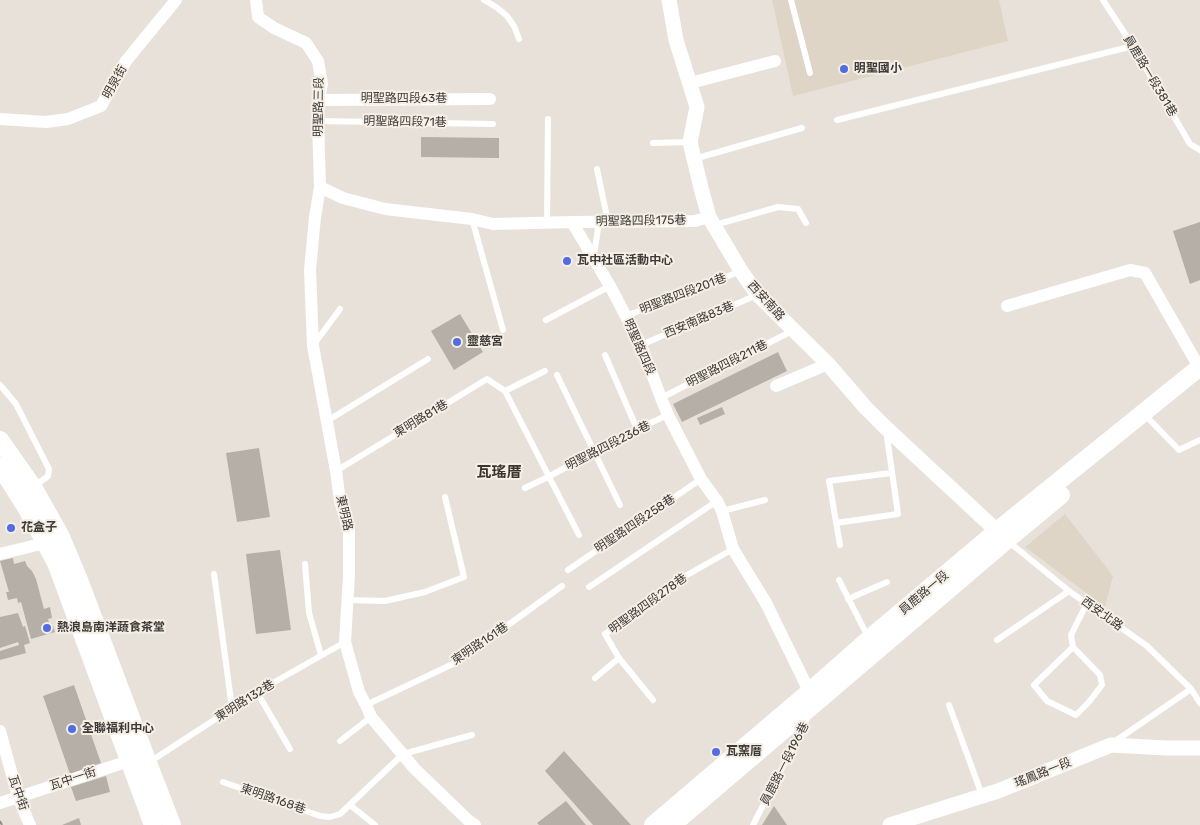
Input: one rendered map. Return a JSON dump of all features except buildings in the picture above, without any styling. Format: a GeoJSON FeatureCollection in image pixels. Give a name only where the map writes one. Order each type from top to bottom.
{"type":"FeatureCollection","features":[{"type":"Feature","properties":{"kind":"main road","name":"員鹿路一段"},"geometry":{"type":"LineString","coordinates":[[652,825],[812,698],[869,639],[1002,535],[1147,417],[1200,371]]}},
{"type":"Feature","properties":{"kind":"main road"},"geometry":{"type":"LineString","coordinates":[[0,440],[33,487],[61,538],[79,580],[172,825]]}},
{"type":"Feature","properties":{"kind":"main road"},"geometry":{"type":"LineString","coordinates":[[0,466],[27,509],[56,563],[153,825]]}},
{"type":"Feature","properties":{"kind":"main road","name":"員鹿路一段"},"geometry":{"type":"LineString","coordinates":[[672,825],[812,698],[1002,535]]}},
{"type":"Feature","properties":{"kind":"street","name":"明泉街"},"geometry":{"type":"LineString","coordinates":[[0,119],[46,122],[68,119],[101,106],[126,61],[176,0]]}},
{"type":"Feature","properties":{"kind":"street","name":"明聖路三段"},"geometry":{"type":"LineString","coordinates":[[256,0],[258,17],[274,28],[306,43],[318,61],[322,84],[318,121],[320,187]]}},
{"type":"Feature","properties":{"kind":"street","name":"西安南路"},"geometry":{"type":"LineString","coordinates":[[668,0],[676,40],[697,107],[690,142],[694,159],[711,221],[741,271],[757,294],[828,364],[865,407],[1002,535]]}},
{"type":"Feature","properties":{"kind":"street"},"geometry":{"type":"LineString","coordinates":[[690,83],[775,61]]}},
{"type":"Feature","properties":{"kind":"street","name":"明聖路四段63巷"},"geometry":{"type":"LineString","coordinates":[[319,100],[490,99]]}},
{"type":"Feature","properties":{"kind":"street"},"geometry":{"type":"LineString","coordinates":[[320,187],[343,198],[386,209],[472,219],[493,224],[572,222]]}},
{"type":"Feature","properties":{"kind":"street","name":"東明路"},"geometry":{"type":"LineString","coordinates":[[320,187],[310,270],[313,346],[340,502],[349,531],[345,642],[359,692],[371,717],[415,769],[475,825]]}},
{"type":"Feature","properties":{"kind":"street","name":"明聖路四段175巷"},"geometry":{"type":"LineString","coordinates":[[572,222],[711,221]]}},
{"type":"Feature","properties":{"kind":"street","name":"明聖路四段"},"geometry":{"type":"LineString","coordinates":[[572,222],[610,286],[641,345],[668,415],[701,479],[719,506],[733,549],[766,603],[812,698]]}},
{"type":"Feature","properties":{"kind":"street"},"geometry":{"type":"LineString","coordinates":[[1007,306],[1130,270],[1145,273],[1200,371]]}},
{"type":"Feature","properties":{"kind":"street"},"geometry":{"type":"LineString","coordinates":[[776,386],[828,364]]}},
{"type":"Feature","properties":{"kind":"street"},"geometry":{"type":"LineString","coordinates":[[0,554],[45,543]]}},
{"type":"Feature","properties":{"kind":"street","name":"瓦中街"},"geometry":{"type":"LineString","coordinates":[[0,731],[18,797],[30,825]]}},
{"type":"Feature","properties":{"kind":"street","name":"瑤鳳路一段"},"geometry":{"type":"LineString","coordinates":[[890,825],[998,791],[1111,745],[1200,748]]}},
{"type":"Feature","properties":{"kind":"street","name":"瓦中一街"},"geometry":{"type":"LineString","coordinates":[[0,803],[129,761],[148,763]]}},
{"type":"Feature","properties":{"kind":"lane"},"geometry":{"type":"LineString","coordinates":[[484,0],[507,16],[514,26],[519,39]]}},
{"type":"Feature","properties":{"kind":"lane"},"geometry":{"type":"LineString","coordinates":[[791,0],[810,72]]}},
{"type":"Feature","properties":{"kind":"lane","name":"員鹿路一段381巷"},"geometry":{"type":"LineString","coordinates":[[1103,0],[1133,46],[1190,144],[1200,150]]}},
{"type":"Feature","properties":{"kind":"lane"},"geometry":{"type":"LineString","coordinates":[[837,120],[1133,46]]}},
{"type":"Feature","properties":{"kind":"lane"},"geometry":{"type":"LineString","coordinates":[[547,223],[548,119]]}},
{"type":"Feature","properties":{"kind":"lane","name":"明聖路四段71巷"},"geometry":{"type":"LineString","coordinates":[[318,121],[493,124]]}},
{"type":"Feature","properties":{"kind":"lane"},"geometry":{"type":"LineString","coordinates":[[694,159],[802,128]]}},
{"type":"Feature","properties":{"kind":"lane"},"geometry":{"type":"LineString","coordinates":[[653,143],[690,142]]}},
{"type":"Feature","properties":{"kind":"lane"},"geometry":{"type":"LineString","coordinates":[[594,259],[603,222],[597,169]]}},
{"type":"Feature","properties":{"kind":"lane"},"geometry":{"type":"LineString","coordinates":[[711,221],[778,208],[798,209],[806,223]]}},
{"type":"Feature","properties":{"kind":"lane"},"geometry":{"type":"LineString","coordinates":[[472,219],[503,330]]}},
{"type":"Feature","properties":{"kind":"lane","name":"明聖路四段201巷"},"geometry":{"type":"LineString","coordinates":[[626,316],[741,271]]}},
{"type":"Feature","properties":{"kind":"lane"},"geometry":{"type":"LineString","coordinates":[[546,320],[610,286]]}},
{"type":"Feature","properties":{"kind":"lane","name":"西安南路83巷"},"geometry":{"type":"LineString","coordinates":[[641,345],[757,294]]}},
{"type":"Feature","properties":{"kind":"lane"},"geometry":{"type":"LineString","coordinates":[[313,346],[340,310]]}},
{"type":"Feature","properties":{"kind":"lane","name":"明聖路四段211巷"},"geometry":{"type":"LineString","coordinates":[[661,398],[793,330]]}},
{"type":"Feature","properties":{"kind":"lane"},"geometry":{"type":"LineString","coordinates":[[605,355],[637,429]]}},
{"type":"Feature","properties":{"kind":"lane"},"geometry":{"type":"LineString","coordinates":[[327,421],[428,359]]}},
{"type":"Feature","properties":{"kind":"lane"},"geometry":{"type":"LineString","coordinates":[[545,371],[505,391],[579,535]]}},
{"type":"Feature","properties":{"kind":"lane"},"geometry":{"type":"LineString","coordinates":[[558,375],[620,505]]}},
{"type":"Feature","properties":{"kind":"lane","name":"東明路81巷"},"geometry":{"type":"LineString","coordinates":[[336,471],[487,379],[505,391]]}},
{"type":"Feature","properties":{"kind":"lane"},"geometry":{"type":"LineString","coordinates":[[0,385],[16,404],[50,469],[48,476],[33,487]]}},
{"type":"Feature","properties":{"kind":"lane","name":"明聖路四段236巷"},"geometry":{"type":"LineString","coordinates":[[524,488],[637,429],[668,415]]}},
{"type":"Feature","properties":{"kind":"lane"},"geometry":{"type":"LineString","coordinates":[[1147,417],[1178,450],[1200,440]]}},
{"type":"Feature","properties":{"kind":"lane"},"geometry":{"type":"LineString","coordinates":[[836,523],[898,514],[885,427]]}},
{"type":"Feature","properties":{"kind":"lane"},"geometry":{"type":"LineString","coordinates":[[840,545],[829,481],[891,473]]}},
{"type":"Feature","properties":{"kind":"lane","name":"明聖路四段258巷"},"geometry":{"type":"LineString","coordinates":[[568,570],[701,479]]}},
{"type":"Feature","properties":{"kind":"lane"},"geometry":{"type":"LineString","coordinates":[[348,600],[384,601],[425,592],[464,577],[444,497]]}},
{"type":"Feature","properties":{"kind":"lane"},"geometry":{"type":"LineString","coordinates":[[589,587],[719,506],[765,500]]}},
{"type":"Feature","properties":{"kind":"lane","name":"西安北路"},"geometry":{"type":"LineString","coordinates":[[1002,535],[1069,591],[1147,646],[1191,688],[1200,703]]}},
{"type":"Feature","properties":{"kind":"lane","name":"明聖路四段278巷"},"geometry":{"type":"LineString","coordinates":[[653,700],[619,658],[605,634],[687,575],[733,549]]}},
{"type":"Feature","properties":{"kind":"lane"},"geometry":{"type":"LineString","coordinates":[[305,564],[309,613],[321,655]]}},
{"type":"Feature","properties":{"kind":"lane"},"geometry":{"type":"LineString","coordinates":[[214,574],[232,708]]}},
{"type":"Feature","properties":{"kind":"lane"},"geometry":{"type":"LineString","coordinates":[[839,580],[869,639]]}},
{"type":"Feature","properties":{"kind":"lane"},"geometry":{"type":"LineString","coordinates":[[848,599],[887,582]]}},
{"type":"Feature","properties":{"kind":"lane","name":"東明路161巷"},"geometry":{"type":"LineString","coordinates":[[366,705],[457,662],[562,586]]}},
{"type":"Feature","properties":{"kind":"lane"},"geometry":{"type":"LineString","coordinates":[[997,640],[1069,591]]}},
{"type":"Feature","properties":{"kind":"lane"},"geometry":{"type":"LineString","coordinates":[[1073,648],[1034,685],[1047,701],[1076,715],[1102,685],[1100,675],[1073,648],[1071,635],[1087,603]]}},
{"type":"Feature","properties":{"kind":"lane","name":"東明路132巷"},"geometry":{"type":"LineString","coordinates":[[148,763],[257,692],[345,642]]}},
{"type":"Feature","properties":{"kind":"lane"},"geometry":{"type":"LineString","coordinates":[[595,678],[619,658]]}},
{"type":"Feature","properties":{"kind":"lane"},"geometry":{"type":"LineString","coordinates":[[1111,745],[1191,688]]}},
{"type":"Feature","properties":{"kind":"lane"},"geometry":{"type":"LineString","coordinates":[[257,692],[290,749]]}},
{"type":"Feature","properties":{"kind":"lane","name":"員鹿路一段196巷"},"geometry":{"type":"LineString","coordinates":[[753,825],[812,698]]}},
{"type":"Feature","properties":{"kind":"lane"},"geometry":{"type":"LineString","coordinates":[[949,704],[982,796]]}},
{"type":"Feature","properties":{"kind":"lane"},"geometry":{"type":"LineString","coordinates":[[340,741],[371,717]]}},
{"type":"Feature","properties":{"kind":"lane"},"geometry":{"type":"LineString","coordinates":[[403,754],[472,735]]}},
{"type":"Feature","properties":{"kind":"lane","name":"東明路168巷"},"geometry":{"type":"LineString","coordinates":[[223,782],[320,816],[330,816],[340,814],[403,754]]}},
{"type":"Feature","properties":{"kind":"lane"},"geometry":{"type":"LineString","coordinates":[[350,805],[375,825]]}},
{"type":"Feature","properties":{"kind":"path"},"geometry":{"type":"LineString","coordinates":[[0,821],[2,825]]}},
{"type":"Feature","properties":{"kind":"shaded area","name":"明聖國小"},"geometry":{"type":"Polygon","coordinates":[[[772,0],[999,0],[1008,41],[793,96],[772,0]]]}},
{"type":"Feature","properties":{"kind":"shaded area"},"geometry":{"type":"Polygon","coordinates":[[[1065,514],[1113,576],[1105,607],[1025,547],[1065,514]]]}},
{"type":"Feature","properties":{"kind":"place","name":"明聖國小"},"geometry":{"type":"Point","coordinates":[844,69]}},
{"type":"Feature","properties":{"kind":"place","name":"瓦中社區活動中心"},"geometry":{"type":"Point","coordinates":[567,261]}},
{"type":"Feature","properties":{"kind":"place","name":"靈慈宮"},"geometry":{"type":"Point","coordinates":[457,342]}},
{"type":"Feature","properties":{"kind":"place","name":"花盒子"},"geometry":{"type":"Point","coordinates":[11,528]}},
{"type":"Feature","properties":{"kind":"place","name":"熱浪島南洋蔬食茶堂"},"geometry":{"type":"Point","coordinates":[47,628]}},
{"type":"Feature","properties":{"kind":"place","name":"全聯福利中心"},"geometry":{"type":"Point","coordinates":[72,729]}},
{"type":"Feature","properties":{"kind":"place","name":"瓦窯厝"},"geometry":{"type":"Point","coordinates":[716,752]}},
{"type":"Feature","properties":{"kind":"district","name":"瓦瑤厝"},"geometry":{"type":"Point","coordinates":[499,473]}}]}
